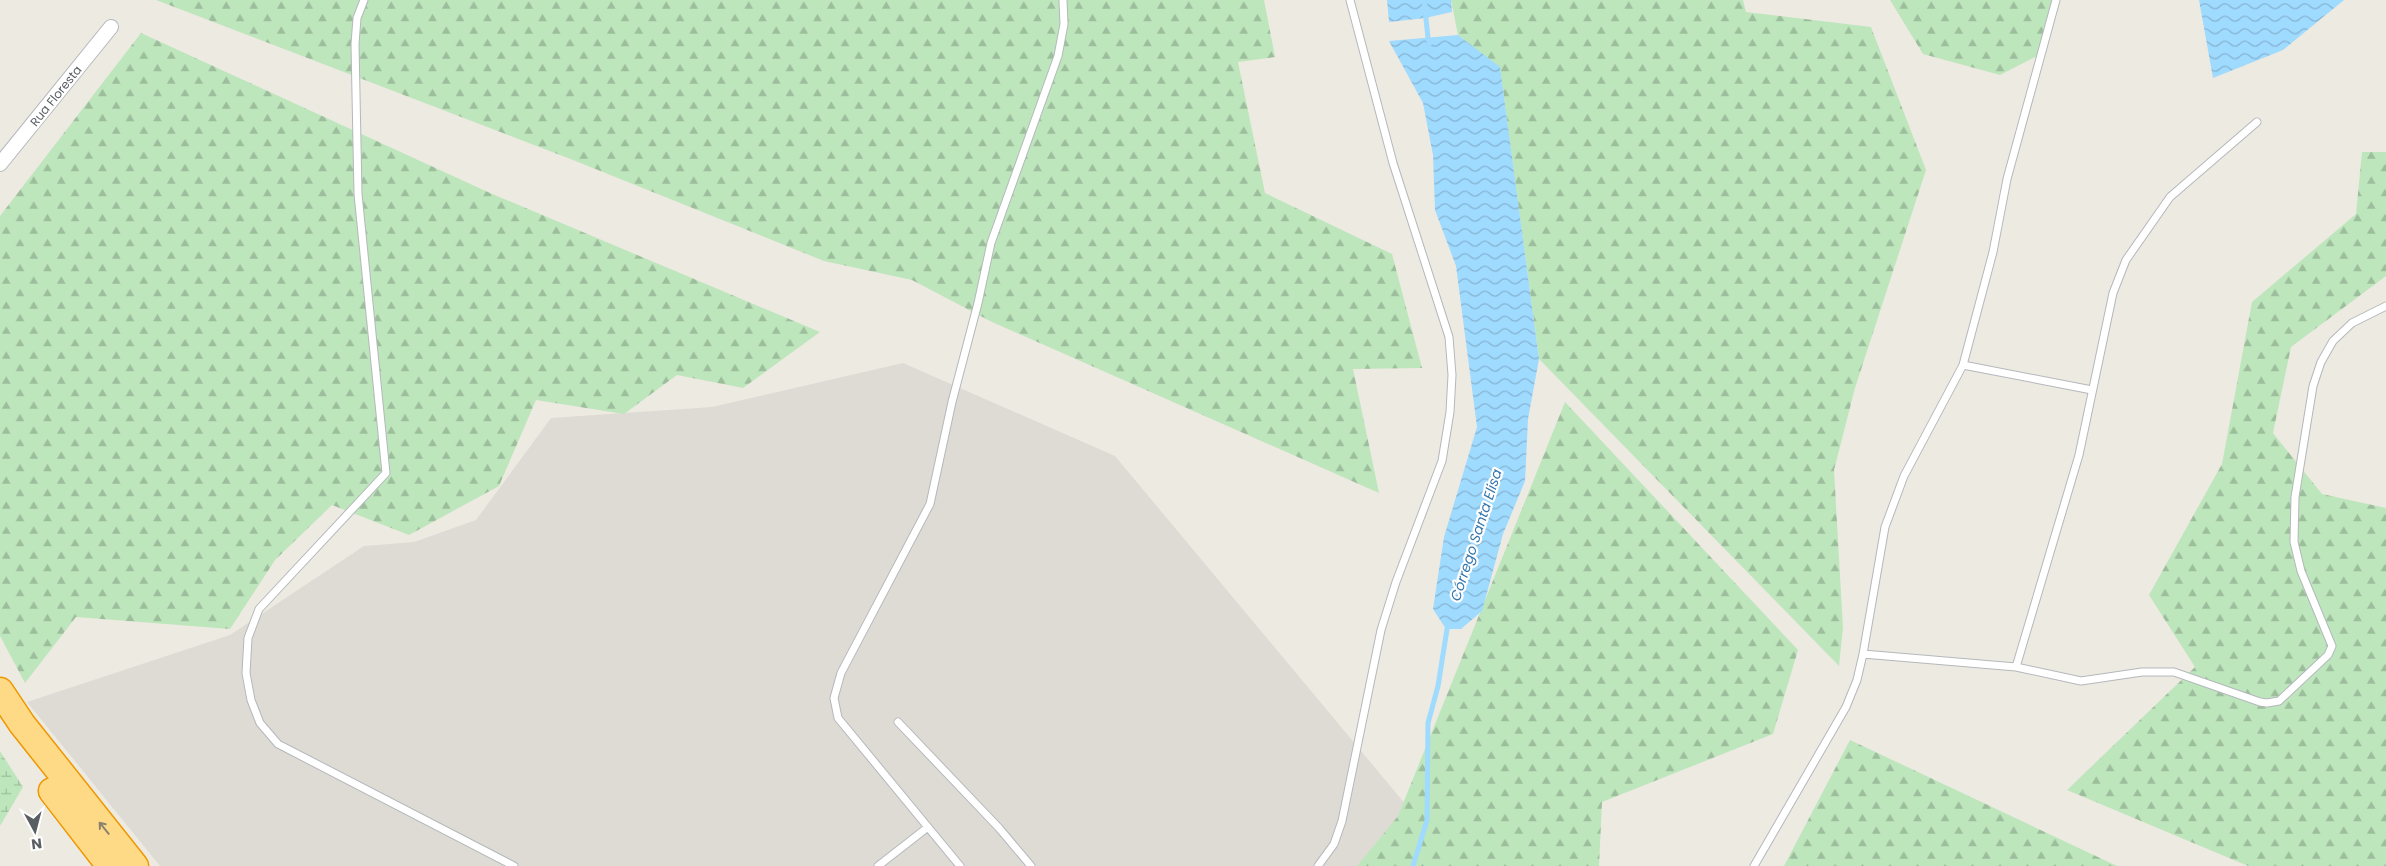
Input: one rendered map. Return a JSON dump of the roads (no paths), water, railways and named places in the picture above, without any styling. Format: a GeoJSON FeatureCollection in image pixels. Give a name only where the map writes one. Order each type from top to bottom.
{"type":"FeatureCollection","features":[{"type":"Feature","properties":{"kind":"highway"},"geometry":{"type":"LineString","coordinates":[[0,691],[80,812],[110,866]]}},
{"type":"Feature","properties":{"kind":"highway"},"geometry":{"type":"LineString","coordinates":[[0,719],[80,812],[135,866]]}},
{"type":"Feature","properties":{"kind":"street","name":"Rua Floresta"},"geometry":{"type":"LineString","coordinates":[[0,164],[111,27]]}},
{"type":"Feature","properties":{"kind":"lane"},"geometry":{"type":"LineString","coordinates":[[364,0],[357,18],[355,44],[358,194],[386,473],[259,609],[248,638],[246,673],[251,700],[260,723],[278,744],[514,866]]}},
{"type":"Feature","properties":{"kind":"lane"},"geometry":{"type":"LineString","coordinates":[[960,866],[838,718],[834,698],[841,673],[930,504],[952,402],[991,244],[1058,56],[1064,24],[1063,0]]}},
{"type":"Feature","properties":{"kind":"lane"},"geometry":{"type":"LineString","coordinates":[[1318,866],[1334,844],[1342,821],[1381,630],[1396,582],[1442,461],[1450,412],[1452,375],[1449,337],[1393,164],[1350,0]]}},
{"type":"Feature","properties":{"kind":"lane"},"geometry":{"type":"LineString","coordinates":[[1754,866],[1846,707],[1857,680],[1885,527],[1904,476],[1963,366],[1992,252],[2007,179],[2056,0]]}},
{"type":"Feature","properties":{"kind":"lane"},"geometry":{"type":"LineString","coordinates":[[2016,667],[2076,464],[2113,294],[2126,260],[2170,197],[2256,122]]}},
{"type":"Feature","properties":{"kind":"lane"},"geometry":{"type":"LineString","coordinates":[[1863,654],[2016,667],[2081,681],[2142,672],[2174,672],[2267,703],[2280,701],[2331,650],[2331,640],[2301,571],[2294,542],[2295,497],[2313,386],[2321,362],[2333,340],[2352,324],[2386,306]]}},
{"type":"Feature","properties":{"kind":"lane"},"geometry":{"type":"LineString","coordinates":[[1963,366],[2092,390]]}},
{"type":"Feature","properties":{"kind":"lane"},"geometry":{"type":"LineString","coordinates":[[898,722],[999,828],[1031,866]]}},
{"type":"Feature","properties":{"kind":"lane"},"geometry":{"type":"LineString","coordinates":[[878,866],[928,827]]}},
{"type":"Feature","properties":{"kind":"water"},"geometry":{"type":"Polygon","coordinates":[[[1387,0],[1451,0],[1452,12],[1425,18],[1389,22],[1387,0]]]}},
{"type":"Feature","properties":{"kind":"water"},"geometry":{"type":"Polygon","coordinates":[[[2199,0],[2344,0],[2283,50],[2213,78],[2199,0]]]}},
{"type":"Feature","properties":{"kind":"water"},"geometry":{"type":"Polygon","coordinates":[[[1458,35],[1500,67],[1539,359],[1528,419],[1525,481],[1503,534],[1482,611],[1461,629],[1446,629],[1433,609],[1444,537],[1477,427],[1456,266],[1435,210],[1433,155],[1423,103],[1389,41],[1458,35]]]}},
{"type":"Feature","properties":{"kind":"waterway","name":"Córrego Santa Elisa"},"geometry":{"type":"LineString","coordinates":[[1424,0],[1430,43]]}},
{"type":"Feature","properties":{"kind":"waterway","name":"Córrego Santa Elisa"},"geometry":{"type":"LineString","coordinates":[[1413,866],[1427,820],[1428,723],[1438,686],[1448,623]]}}]}
